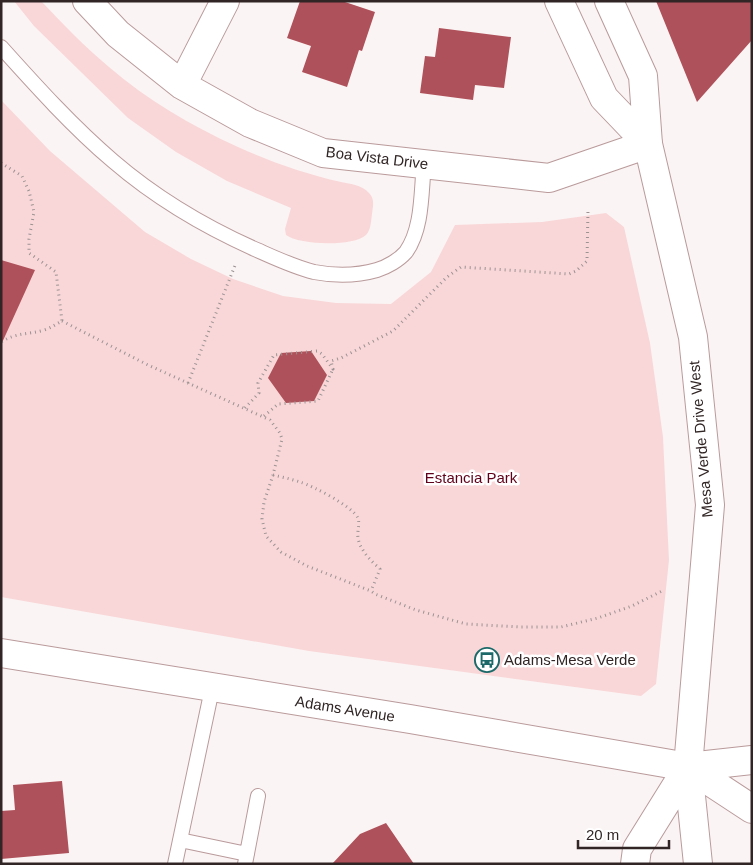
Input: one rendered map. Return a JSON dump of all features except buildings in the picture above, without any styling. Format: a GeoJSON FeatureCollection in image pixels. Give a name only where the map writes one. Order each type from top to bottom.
{"type":"FeatureCollection","features":[{"type":"Feature","properties":{"kind":"street","name":"Boa Vista Drive"},"geometry":{"type":"LineString","coordinates":[[87,1],[118,34],[182,85],[250,123],[323,153],[549,178],[648,144]]}},
{"type":"Feature","properties":{"kind":"street"},"geometry":{"type":"LineString","coordinates":[[182,85],[225,1]]}},
{"type":"Feature","properties":{"kind":"street"},"geometry":{"type":"LineString","coordinates":[[559,1],[604,98],[648,144]]}},
{"type":"Feature","properties":{"kind":"street","name":"Mesa Verde Drive West"},"geometry":{"type":"LineString","coordinates":[[609,1],[643,76],[648,144],[693,337],[710,505],[688,768],[698,864]]}},
{"type":"Feature","properties":{"kind":"street","name":"Adams Avenue"},"geometry":{"type":"LineString","coordinates":[[1,653],[212,689],[410,719],[688,768],[752,760]]}},
{"type":"Feature","properties":{"kind":"street"},"geometry":{"type":"LineString","coordinates":[[634,864],[637,849],[688,768]]}},
{"type":"Feature","properties":{"kind":"street","name":"Adams Avenue"},"geometry":{"type":"LineString","coordinates":[[688,768],[752,809]]}},
{"type":"Feature","properties":{"kind":"lane"},"geometry":{"type":"LineString","coordinates":[[1,47],[46,97],[112,161],[171,205],[224,235],[280,260],[313,272],[334,275],[361,275],[387,267],[405,253],[418,220],[424,164]]}},
{"type":"Feature","properties":{"kind":"lane"},"geometry":{"type":"LineString","coordinates":[[174,864],[212,689]]}},
{"type":"Feature","properties":{"kind":"lane"},"geometry":{"type":"LineString","coordinates":[[180,840],[246,859],[258,796]]}},
{"type":"Feature","properties":{"kind":"path"},"geometry":{"type":"LineString","coordinates":[[1,163],[22,176],[29,192],[34,212],[28,253],[56,272],[62,320]]}},
{"type":"Feature","properties":{"kind":"path"},"geometry":{"type":"LineString","coordinates":[[264,416],[278,404],[318,401],[332,369],[331,361],[341,358],[393,332],[448,277],[461,267],[569,274],[576,272],[587,261],[588,210]]}},
{"type":"Feature","properties":{"kind":"path"},"geometry":{"type":"LineString","coordinates":[[188,383],[244,244]]}},
{"type":"Feature","properties":{"kind":"path"},"geometry":{"type":"LineString","coordinates":[[1,342],[11,336],[51,328],[62,320]]}},
{"type":"Feature","properties":{"kind":"path"},"geometry":{"type":"LineString","coordinates":[[62,320],[148,365],[270,420],[280,433],[282,439],[264,502],[262,519],[266,536],[281,552],[307,566],[416,610],[466,624],[520,627],[561,626],[598,618],[632,606],[662,591]]}},
{"type":"Feature","properties":{"kind":"path"},"geometry":{"type":"LineString","coordinates":[[245,408],[259,393],[258,384],[274,355],[317,351],[322,354],[332,369]]}},
{"type":"Feature","properties":{"kind":"path"},"geometry":{"type":"LineString","coordinates":[[273,475],[301,482],[355,512],[359,521],[358,538],[361,545],[372,563],[380,569],[371,591]]}},
{"type":"Feature","properties":{"kind":"green space"},"geometry":{"type":"Polygon","coordinates":[[[14,1],[41,1],[100,59],[170,112],[238,147],[276,163],[363,188],[371,195],[373,203],[371,225],[368,233],[359,239],[338,243],[314,243],[286,235],[285,229],[291,208],[227,181],[176,152],[128,118],[34,26],[14,1]]]}},
{"type":"Feature","properties":{"kind":"green space","name":"Estancia Park"},"geometry":{"type":"Polygon","coordinates":[[[1,100],[50,151],[145,232],[191,259],[233,279],[283,296],[336,303],[391,304],[431,272],[455,225],[542,222],[606,213],[624,227],[650,343],[663,437],[669,560],[656,684],[641,696],[309,651],[1,597],[1,100]]]}},
{"type":"Feature","properties":{"kind":"place","name":"Adams-Mesa Verde"},"geometry":{"type":"Point","coordinates":[487,660]}}]}
